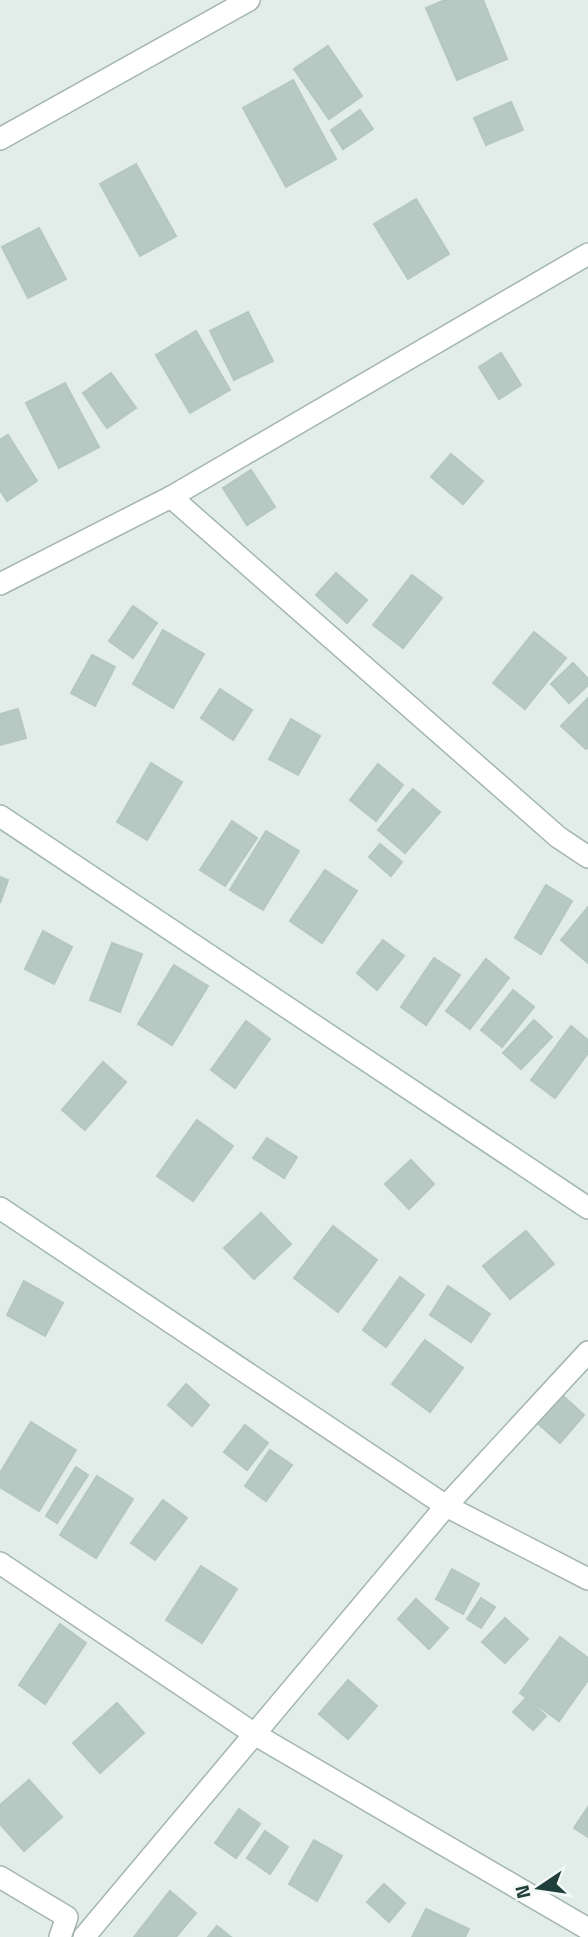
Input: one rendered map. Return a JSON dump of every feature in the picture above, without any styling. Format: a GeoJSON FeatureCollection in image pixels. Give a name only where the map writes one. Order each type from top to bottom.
{"type":"FeatureCollection","features":[{"type":"Feature","properties":{"kind":"street"},"geometry":{"type":"LineString","coordinates":[[0,139],[249,0]]}},
{"type":"Feature","properties":{"kind":"street"},"geometry":{"type":"LineString","coordinates":[[0,584],[171,497],[588,254]]}},
{"type":"Feature","properties":{"kind":"street"},"geometry":{"type":"LineString","coordinates":[[171,497],[558,837],[588,857]]}},
{"type":"Feature","properties":{"kind":"street"},"geometry":{"type":"LineString","coordinates":[[0,816],[588,1208]]}},
{"type":"Feature","properties":{"kind":"street"},"geometry":{"type":"LineString","coordinates":[[0,1208],[446,1506],[588,1579]]}},
{"type":"Feature","properties":{"kind":"street"},"geometry":{"type":"LineString","coordinates":[[84,1937],[446,1506],[588,1352]]}},
{"type":"Feature","properties":{"kind":"street"},"geometry":{"type":"LineString","coordinates":[[0,1563],[256,1735],[588,1929]]}},
{"type":"Feature","properties":{"kind":"street"},"geometry":{"type":"LineString","coordinates":[[0,1877],[67,1917],[60,1937]]}},
{"type":"Feature","properties":{"kind":"building"},"geometry":{"type":"Polygon","coordinates":[[[445,0],[483,0],[507,59],[457,80],[426,8],[445,0]]]}},
{"type":"Feature","properties":{"kind":"building"},"geometry":{"type":"Polygon","coordinates":[[[328,46],[362,96],[329,119],[294,69],[328,46]]]}},
{"type":"Feature","properties":{"kind":"building"},"geometry":{"type":"Polygon","coordinates":[[[293,80],[336,159],[286,187],[243,108],[293,80]]]}},
{"type":"Feature","properties":{"kind":"building"},"geometry":{"type":"Polygon","coordinates":[[[511,102],[523,130],[486,145],[474,118],[511,102]]]}},
{"type":"Feature","properties":{"kind":"building"},"geometry":{"type":"Polygon","coordinates":[[[360,110],[373,129],[343,149],[331,130],[360,110]]]}},
{"type":"Feature","properties":{"kind":"building"},"geometry":{"type":"Polygon","coordinates":[[[136,164],[176,236],[140,256],[100,184],[136,164]]]}},
{"type":"Feature","properties":{"kind":"building"},"geometry":{"type":"Polygon","coordinates":[[[416,199],[449,254],[408,279],[374,224],[416,199]]]}},
{"type":"Feature","properties":{"kind":"building"},"geometry":{"type":"Polygon","coordinates":[[[39,228],[66,279],[28,298],[2,247],[39,228]]]}},
{"type":"Feature","properties":{"kind":"building"},"geometry":{"type":"Polygon","coordinates":[[[248,312],[273,361],[234,380],[210,331],[248,312]]]}},
{"type":"Feature","properties":{"kind":"building"},"geometry":{"type":"Polygon","coordinates":[[[196,331],[230,390],[190,413],[156,355],[196,331]]]}},
{"type":"Feature","properties":{"kind":"building"},"geometry":{"type":"Polygon","coordinates":[[[501,353],[521,385],[499,399],[479,367],[501,353]]]}},
{"type":"Feature","properties":{"kind":"building"},"geometry":{"type":"Polygon","coordinates":[[[111,373],[136,408],[107,428],[83,393],[111,373]]]}},
{"type":"Feature","properties":{"kind":"building"},"geometry":{"type":"Polygon","coordinates":[[[65,383],[99,447],[59,468],[26,403],[65,383]]]}},
{"type":"Feature","properties":{"kind":"building"},"geometry":{"type":"Polygon","coordinates":[[[8,435],[37,481],[7,501],[0,490],[0,440],[8,435]]]}},
{"type":"Feature","properties":{"kind":"building"},"geometry":{"type":"Polygon","coordinates":[[[451,454],[483,481],[463,504],[431,477],[451,454]]]}},
{"type":"Feature","properties":{"kind":"building"},"geometry":{"type":"Polygon","coordinates":[[[251,470],[275,507],[247,525],[223,488],[251,470]]]}},
{"type":"Feature","properties":{"kind":"building"},"geometry":{"type":"Polygon","coordinates":[[[336,573],[367,600],[347,623],[316,595],[336,573]]]}},
{"type":"Feature","properties":{"kind":"building"},"geometry":{"type":"Polygon","coordinates":[[[412,575],[442,598],[403,648],[373,625],[412,575]]]}},
{"type":"Feature","properties":{"kind":"building"},"geometry":{"type":"Polygon","coordinates":[[[133,606],[157,623],[133,658],[109,641],[133,606]]]}},
{"type":"Feature","properties":{"kind":"building"},"geometry":{"type":"Polygon","coordinates":[[[163,630],[204,654],[173,708],[133,684],[163,630]]]}},
{"type":"Feature","properties":{"kind":"building"},"geometry":{"type":"Polygon","coordinates":[[[534,632],[566,658],[525,709],[493,683],[534,632]]]}},
{"type":"Feature","properties":{"kind":"building"},"geometry":{"type":"Polygon","coordinates":[[[92,655],[115,667],[95,706],[71,693],[92,655]]]}},
{"type":"Feature","properties":{"kind":"building"},"geometry":{"type":"Polygon","coordinates":[[[573,663],[588,679],[588,685],[569,703],[551,684],[573,663]]]}},
{"type":"Feature","properties":{"kind":"building"},"geometry":{"type":"Polygon","coordinates":[[[220,689],[252,710],[233,740],[201,718],[220,689]]]}},
{"type":"Feature","properties":{"kind":"building"},"geometry":{"type":"Polygon","coordinates":[[[588,698],[588,747],[586,749],[561,726],[588,698]]]}},
{"type":"Feature","properties":{"kind":"building"},"geometry":{"type":"Polygon","coordinates":[[[18,709],[26,738],[0,745],[0,714],[18,709]]]}},
{"type":"Feature","properties":{"kind":"building"},"geometry":{"type":"Polygon","coordinates":[[[291,719],[320,736],[298,775],[269,759],[291,719]]]}},
{"type":"Feature","properties":{"kind":"building"},"geometry":{"type":"Polygon","coordinates":[[[151,763],[182,782],[147,840],[117,822],[151,763]]]}},
{"type":"Feature","properties":{"kind":"building"},"geometry":{"type":"Polygon","coordinates":[[[378,764],[403,785],[376,821],[350,800],[378,764]]]}},
{"type":"Feature","properties":{"kind":"building"},"geometry":{"type":"Polygon","coordinates":[[[413,789],[440,812],[405,853],[378,830],[413,789]]]}},
{"type":"Feature","properties":{"kind":"building"},"geometry":{"type":"Polygon","coordinates":[[[232,821],[257,838],[225,886],[200,870],[232,821]]]}},
{"type":"Feature","properties":{"kind":"building"},"geometry":{"type":"Polygon","coordinates":[[[266,831],[299,851],[263,910],[230,890],[266,831]]]}},
{"type":"Feature","properties":{"kind":"building"},"geometry":{"type":"Polygon","coordinates":[[[380,844],[402,862],[391,876],[369,857],[380,844]]]}},
{"type":"Feature","properties":{"kind":"building"},"geometry":{"type":"Polygon","coordinates":[[[325,870],[357,891],[322,943],[290,921],[325,870]]]}},
{"type":"Feature","properties":{"kind":"building"},"geometry":{"type":"Polygon","coordinates":[[[0,877],[8,880],[0,903],[0,877]]]}},
{"type":"Feature","properties":{"kind":"building"},"geometry":{"type":"Polygon","coordinates":[[[546,885],[572,901],[541,954],[515,938],[546,885]]]}},
{"type":"Feature","properties":{"kind":"building"},"geometry":{"type":"Polygon","coordinates":[[[588,907],[588,963],[561,940],[588,907]]]}},
{"type":"Feature","properties":{"kind":"building"},"geometry":{"type":"Polygon","coordinates":[[[43,931],[72,947],[54,984],[25,969],[43,931]]]}},
{"type":"Feature","properties":{"kind":"building"},"geometry":{"type":"Polygon","coordinates":[[[383,940],[404,956],[377,990],[357,973],[383,940]]]}},
{"type":"Feature","properties":{"kind":"building"},"geometry":{"type":"Polygon","coordinates":[[[112,943],[142,954],[120,1012],[90,1000],[112,943]]]}},
{"type":"Feature","properties":{"kind":"building"},"geometry":{"type":"Polygon","coordinates":[[[434,958],[460,975],[426,1025],[401,1007],[434,958]]]}},
{"type":"Feature","properties":{"kind":"building"},"geometry":{"type":"Polygon","coordinates":[[[486,959],[509,978],[470,1029],[446,1011],[486,959]]]}},
{"type":"Feature","properties":{"kind":"building"},"geometry":{"type":"Polygon","coordinates":[[[174,965],[208,986],[172,1045],[138,1024],[174,965]]]}},
{"type":"Feature","properties":{"kind":"building"},"geometry":{"type":"Polygon","coordinates":[[[513,990],[534,1007],[502,1047],[481,1030],[513,990]]]}},
{"type":"Feature","properties":{"kind":"building"},"geometry":{"type":"Polygon","coordinates":[[[534,1020],[552,1037],[521,1069],[503,1053],[534,1020]]]}},
{"type":"Feature","properties":{"kind":"building"},"geometry":{"type":"Polygon","coordinates":[[[246,1021],[270,1039],[235,1088],[211,1070],[246,1021]]]}},
{"type":"Feature","properties":{"kind":"building"},"geometry":{"type":"Polygon","coordinates":[[[571,1026],[588,1040],[588,1053],[555,1098],[531,1080],[571,1026]]]}},
{"type":"Feature","properties":{"kind":"building"},"geometry":{"type":"Polygon","coordinates":[[[103,1062],[126,1082],[85,1130],[62,1110],[103,1062]]]}},
{"type":"Feature","properties":{"kind":"building"},"geometry":{"type":"Polygon","coordinates":[[[197,1120],[233,1146],[193,1201],[157,1176],[197,1120]]]}},
{"type":"Feature","properties":{"kind":"building"},"geometry":{"type":"Polygon","coordinates":[[[267,1138],[297,1157],[284,1178],[253,1158],[267,1138]]]}},
{"type":"Feature","properties":{"kind":"building"},"geometry":{"type":"Polygon","coordinates":[[[411,1160],[434,1184],[409,1209],[385,1184],[411,1160]]]}},
{"type":"Feature","properties":{"kind":"building"},"geometry":{"type":"Polygon","coordinates":[[[261,1213],[291,1244],[254,1279],[224,1248],[261,1213]]]}},
{"type":"Feature","properties":{"kind":"building"},"geometry":{"type":"Polygon","coordinates":[[[333,1226],[377,1260],[338,1312],[294,1278],[333,1226]]]}},
{"type":"Feature","properties":{"kind":"building"},"geometry":{"type":"Polygon","coordinates":[[[526,1231],[554,1264],[510,1299],[483,1266],[526,1231]]]}},
{"type":"Feature","properties":{"kind":"building"},"geometry":{"type":"Polygon","coordinates":[[[400,1277],[424,1295],[386,1347],[363,1330],[400,1277]]]}},
{"type":"Feature","properties":{"kind":"building"},"geometry":{"type":"Polygon","coordinates":[[[24,1281],[63,1303],[45,1336],[7,1315],[24,1281]]]}},
{"type":"Feature","properties":{"kind":"building"},"geometry":{"type":"Polygon","coordinates":[[[448,1286],[490,1314],[471,1342],[430,1315],[448,1286]]]}},
{"type":"Feature","properties":{"kind":"building"},"geometry":{"type":"Polygon","coordinates":[[[425,1340],[463,1368],[430,1412],[392,1384],[425,1340]]]}},
{"type":"Feature","properties":{"kind":"building"},"geometry":{"type":"Polygon","coordinates":[[[186,1384],[209,1405],[192,1426],[168,1405],[186,1384]]]}},
{"type":"Feature","properties":{"kind":"building"},"geometry":{"type":"Polygon","coordinates":[[[560,1393],[584,1415],[560,1443],[535,1421],[560,1393]]]}},
{"type":"Feature","properties":{"kind":"building"},"geometry":{"type":"Polygon","coordinates":[[[31,1422],[76,1450],[39,1511],[0,1487],[0,1473],[31,1422]]]}},
{"type":"Feature","properties":{"kind":"building"},"geometry":{"type":"Polygon","coordinates":[[[245,1425],[268,1443],[247,1470],[224,1452],[245,1425]]]}},
{"type":"Feature","properties":{"kind":"building"},"geometry":{"type":"Polygon","coordinates":[[[270,1450],[292,1465],[266,1501],[245,1486],[270,1450]]]}},
{"type":"Feature","properties":{"kind":"building"},"geometry":{"type":"Polygon","coordinates":[[[76,1467],[88,1475],[57,1523],[46,1516],[76,1467]]]}},
{"type":"Feature","properties":{"kind":"building"},"geometry":{"type":"Polygon","coordinates":[[[97,1476],[133,1499],[96,1558],[60,1535],[97,1476]]]}},
{"type":"Feature","properties":{"kind":"building"},"geometry":{"type":"Polygon","coordinates":[[[163,1500],[187,1518],[155,1560],[131,1543],[163,1500]]]}},
{"type":"Feature","properties":{"kind":"building"},"geometry":{"type":"Polygon","coordinates":[[[201,1566],[237,1589],[202,1643],[166,1620],[201,1566]]]}},
{"type":"Feature","properties":{"kind":"building"},"geometry":{"type":"Polygon","coordinates":[[[452,1569],[479,1584],[463,1614],[436,1599],[452,1569]]]}},
{"type":"Feature","properties":{"kind":"building"},"geometry":{"type":"Polygon","coordinates":[[[481,1598],[495,1607],[481,1628],[467,1619],[481,1598]]]}},
{"type":"Feature","properties":{"kind":"building"},"geometry":{"type":"Polygon","coordinates":[[[416,1599],[448,1628],[429,1649],[398,1619],[416,1599]]]}},
{"type":"Feature","properties":{"kind":"building"},"geometry":{"type":"Polygon","coordinates":[[[505,1618],[528,1639],[505,1663],[482,1642],[505,1618]]]}},
{"type":"Feature","properties":{"kind":"building"},"geometry":{"type":"Polygon","coordinates":[[[60,1624],[86,1643],[45,1704],[19,1685],[60,1624]]]}},
{"type":"Feature","properties":{"kind":"building"},"geometry":{"type":"Polygon","coordinates":[[[560,1637],[588,1658],[588,1680],[559,1721],[520,1693],[560,1637]]]}},
{"type":"Feature","properties":{"kind":"building"},"geometry":{"type":"Polygon","coordinates":[[[348,1680],[377,1706],[348,1739],[319,1714],[348,1680]]]}},
{"type":"Feature","properties":{"kind":"building"},"geometry":{"type":"Polygon","coordinates":[[[526,1698],[546,1716],[533,1730],[513,1712],[526,1698]]]}},
{"type":"Feature","properties":{"kind":"building"},"geometry":{"type":"Polygon","coordinates":[[[117,1703],[144,1733],[100,1773],[73,1743],[117,1703]]]}},
{"type":"Feature","properties":{"kind":"building"},"geometry":{"type":"Polygon","coordinates":[[[29,1780],[62,1817],[24,1851],[0,1824],[0,1805],[29,1780]]]}},
{"type":"Feature","properties":{"kind":"building"},"geometry":{"type":"Polygon","coordinates":[[[588,1807],[588,1837],[574,1828],[588,1807]]]}},
{"type":"Feature","properties":{"kind":"building"},"geometry":{"type":"Polygon","coordinates":[[[239,1809],[260,1824],[236,1858],[215,1843],[239,1809]]]}},
{"type":"Feature","properties":{"kind":"building"},"geometry":{"type":"Polygon","coordinates":[[[265,1831],[288,1847],[270,1874],[247,1858],[265,1831]]]}},
{"type":"Feature","properties":{"kind":"building"},"geometry":{"type":"Polygon","coordinates":[[[314,1840],[342,1856],[317,1901],[289,1884],[314,1840]]]}},
{"type":"Feature","properties":{"kind":"building"},"geometry":{"type":"Polygon","coordinates":[[[384,1884],[405,1903],[389,1922],[367,1902],[384,1884]]]}},
{"type":"Feature","properties":{"kind":"building"},"geometry":{"type":"Polygon","coordinates":[[[170,1891],[196,1913],[176,1937],[134,1937],[170,1891]]]}},
{"type":"Feature","properties":{"kind":"building"},"geometry":{"type":"Polygon","coordinates":[[[426,1909],[469,1929],[465,1937],[412,1937],[426,1909]]]}},
{"type":"Feature","properties":{"kind":"building"},"geometry":{"type":"Polygon","coordinates":[[[217,1926],[231,1937],[208,1937],[217,1926]]]}}]}
